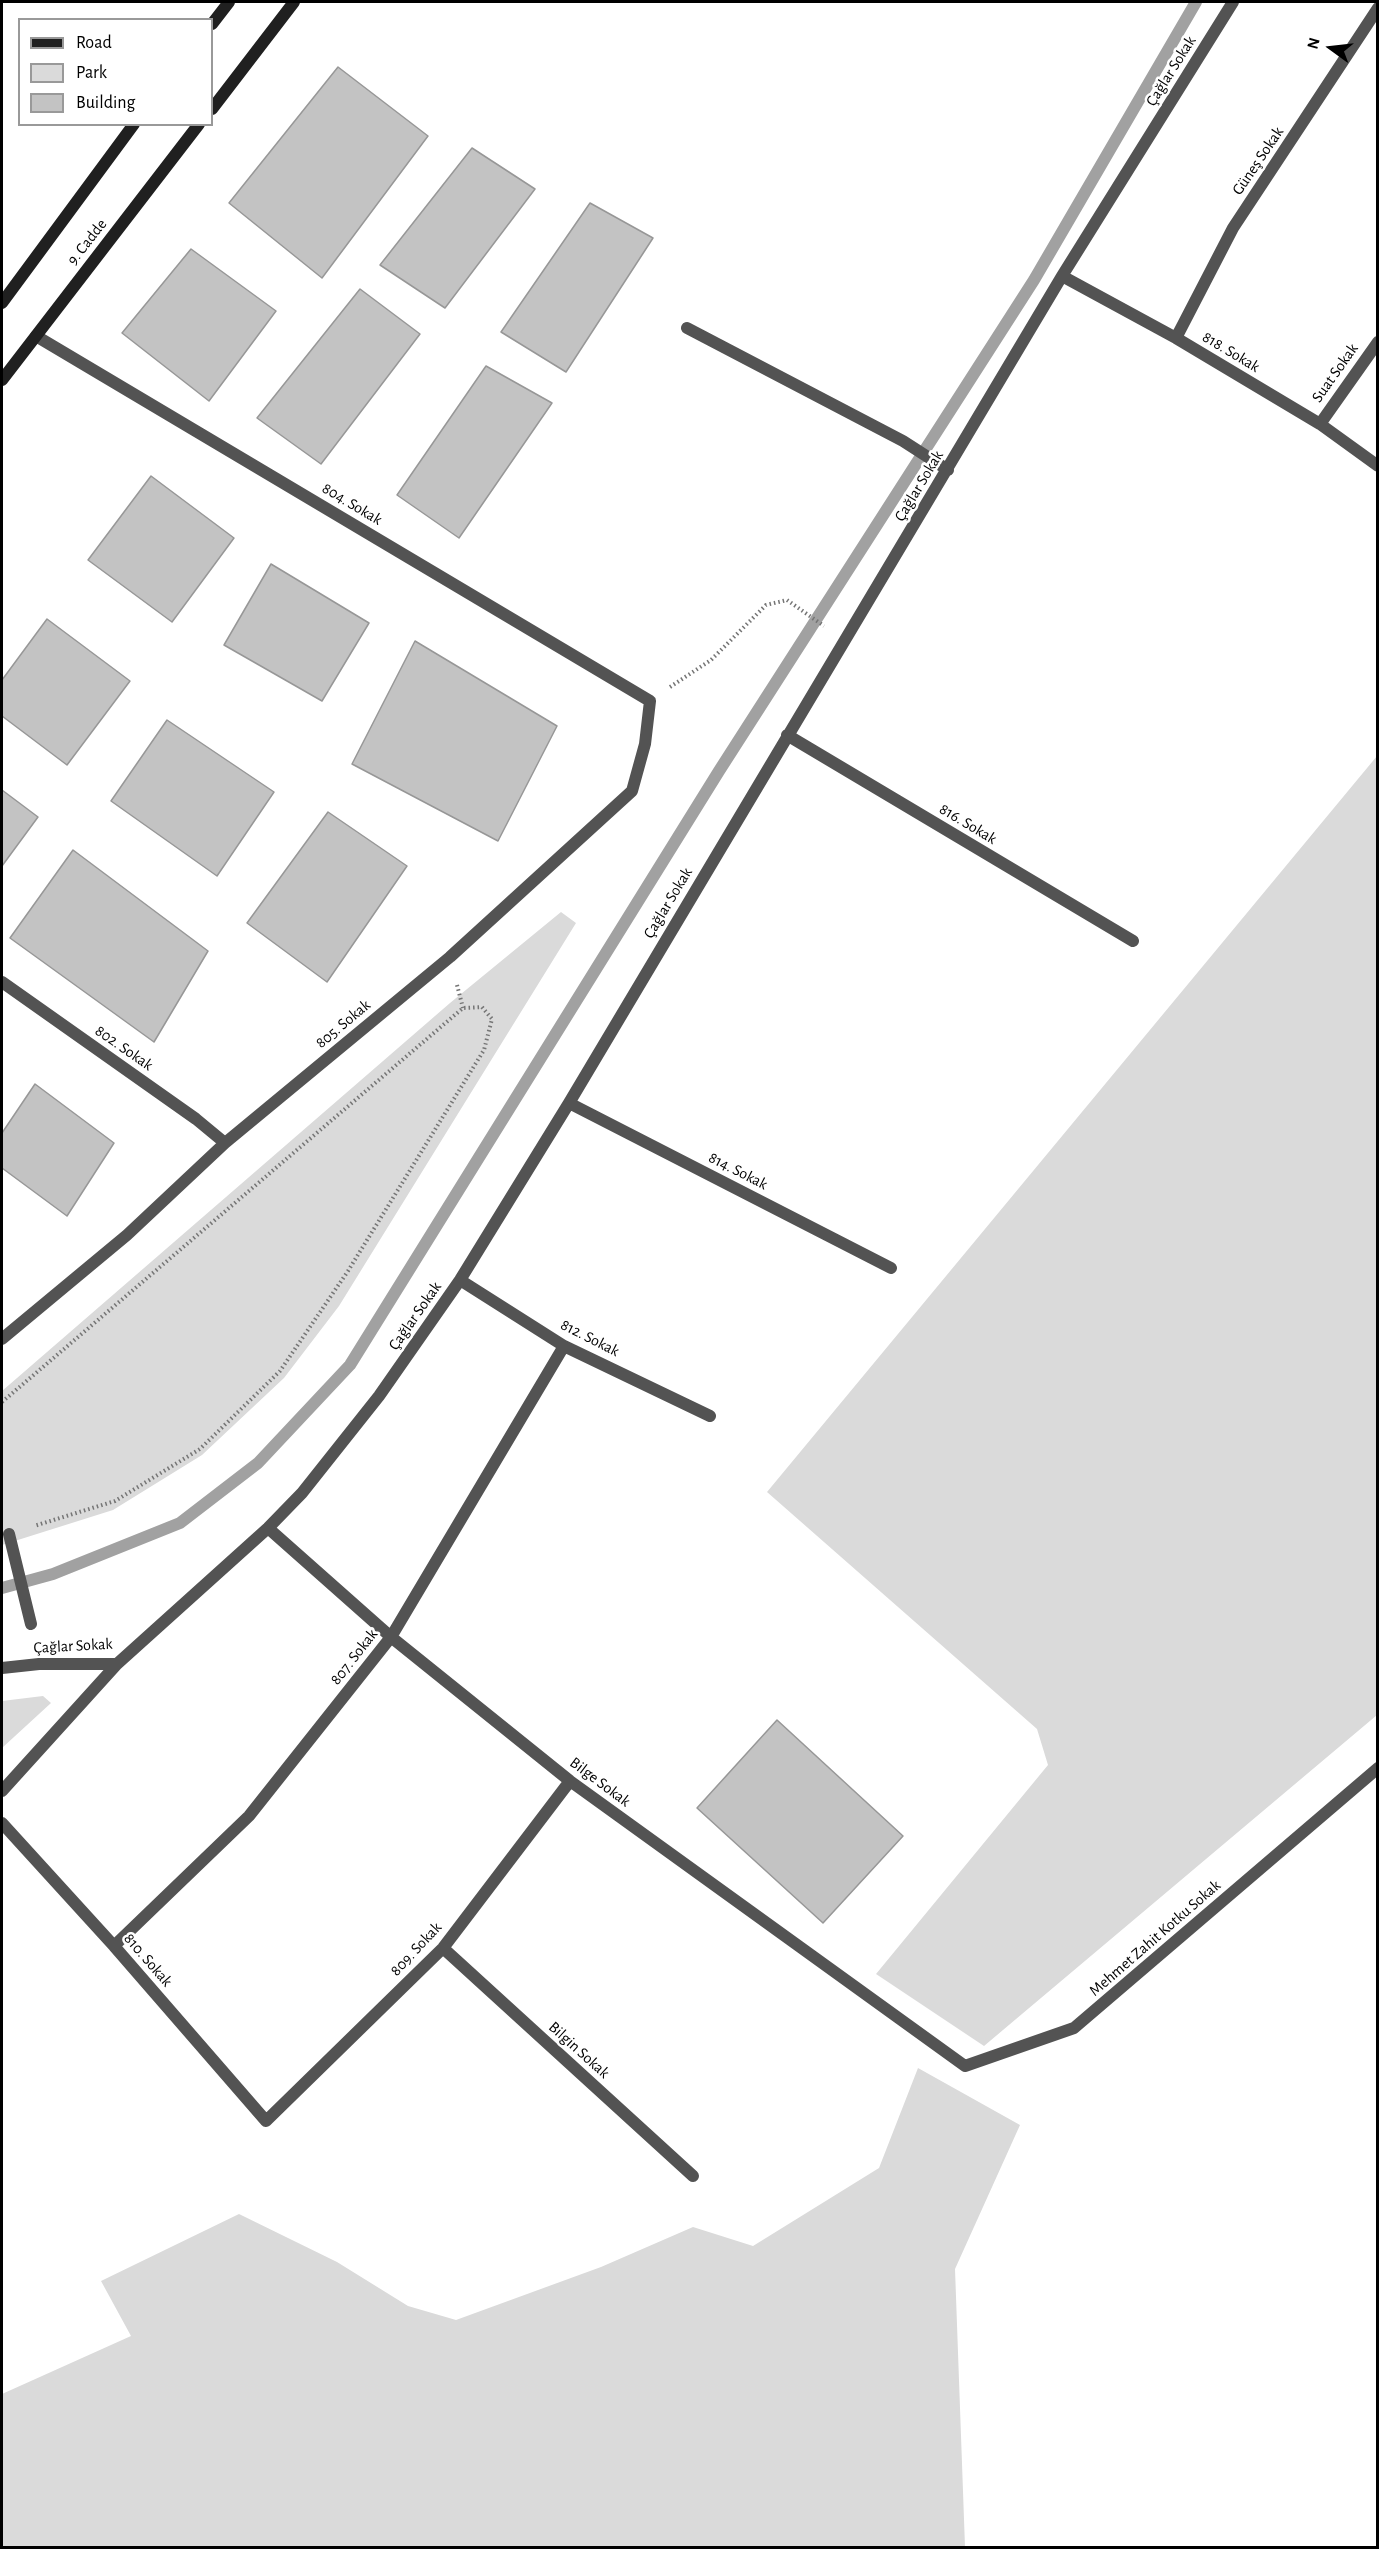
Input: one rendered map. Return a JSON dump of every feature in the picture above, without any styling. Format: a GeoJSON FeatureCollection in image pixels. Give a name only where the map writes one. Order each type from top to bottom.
{"type":"FeatureCollection","features":[{"type":"Feature","properties":{"kind":"main road"},"geometry":{"type":"LineString","coordinates":[[213,23],[229,2]]}},
{"type":"Feature","properties":{"kind":"main road"},"geometry":{"type":"LineString","coordinates":[[213,108],[294,2]]}},
{"type":"Feature","properties":{"kind":"main road","name":"9. Cadde"},"geometry":{"type":"LineString","coordinates":[[2,303],[133,126]]}},
{"type":"Feature","properties":{"kind":"main road","name":"9. Cadde"},"geometry":{"type":"LineString","coordinates":[[2,380],[197,126]]}},
{"type":"Feature","properties":{"kind":"street","name":"Çağlar Sokak"},"geometry":{"type":"LineString","coordinates":[[2,1668],[39,1664],[117,1664],[268,1528],[302,1493],[352,1431],[460,1280],[569,1103],[1062,276],[1233,2]]}},
{"type":"Feature","properties":{"kind":"street","name":"Güneş Sokak"},"geometry":{"type":"LineString","coordinates":[[1176,338],[1233,228],[1377,8]]}},
{"type":"Feature","properties":{"kind":"street","name":"818. Sokak"},"geometry":{"type":"LineString","coordinates":[[1062,276],[1176,338],[1320,424],[1377,466]]}},
{"type":"Feature","properties":{"kind":"street"},"geometry":{"type":"LineString","coordinates":[[687,328],[903,441],[948,470]]}},
{"type":"Feature","properties":{"kind":"street","name":"804. Sokak"},"geometry":{"type":"LineString","coordinates":[[36,336],[650,701]]}},
{"type":"Feature","properties":{"kind":"street","name":"Suat Sokak"},"geometry":{"type":"LineString","coordinates":[[1320,424],[1377,342]]}},
{"type":"Feature","properties":{"kind":"street","name":"805. Sokak"},"geometry":{"type":"LineString","coordinates":[[2,1340],[127,1235],[225,1143],[450,957],[632,791],[645,744],[650,701]]}},
{"type":"Feature","properties":{"kind":"street","name":"816. Sokak"},"geometry":{"type":"LineString","coordinates":[[787,735],[1133,941]]}},
{"type":"Feature","properties":{"kind":"street","name":"802. Sokak"},"geometry":{"type":"LineString","coordinates":[[2,982],[196,1119],[225,1143]]}},
{"type":"Feature","properties":{"kind":"street","name":"814. Sokak"},"geometry":{"type":"LineString","coordinates":[[569,1103],[891,1268]]}},
{"type":"Feature","properties":{"kind":"street","name":"812. Sokak"},"geometry":{"type":"LineString","coordinates":[[460,1280],[564,1346],[710,1416]]}},
{"type":"Feature","properties":{"kind":"street","name":"807. Sokak"},"geometry":{"type":"LineString","coordinates":[[114,1946],[249,1816],[391,1637],[564,1346]]}},
{"type":"Feature","properties":{"kind":"street","name":"Bilge Sokak"},"geometry":{"type":"LineString","coordinates":[[268,1528],[391,1637],[570,1781],[929,2042]]}},
{"type":"Feature","properties":{"kind":"street"},"geometry":{"type":"LineString","coordinates":[[9,1534],[31,1624]]}},
{"type":"Feature","properties":{"kind":"street"},"geometry":{"type":"LineString","coordinates":[[2,1791],[117,1664]]}},
{"type":"Feature","properties":{"kind":"street","name":"Mehmet Zahit Kotku Sokak"},"geometry":{"type":"LineString","coordinates":[[929,2042],[965,2066],[1074,2028],[1377,1768]]}},
{"type":"Feature","properties":{"kind":"street","name":"809. Sokak"},"geometry":{"type":"LineString","coordinates":[[266,2121],[443,1948],[570,1781]]}},
{"type":"Feature","properties":{"kind":"street","name":"810. Sokak"},"geometry":{"type":"LineString","coordinates":[[2,1823],[114,1946],[266,2121]]}},
{"type":"Feature","properties":{"kind":"street","name":"Bilgin Sokak"},"geometry":{"type":"LineString","coordinates":[[443,1948],[693,2176]]}},
{"type":"Feature","properties":{"kind":"path"},"geometry":{"type":"LineString","coordinates":[[650,701],[711,660],[766,605],[787,600],[798,609]]}},
{"type":"Feature","properties":{"kind":"path"},"geometry":{"type":"LineString","coordinates":[[2,1402],[463,1008],[482,1006],[492,1019],[484,1050],[348,1271],[280,1371],[200,1449],[172,1467],[115,1501],[9,1534]]}},
{"type":"Feature","properties":{"kind":"green space"},"geometry":{"type":"Polygon","coordinates":[[[1377,756],[1377,1715],[984,2046],[876,1974],[1048,1765],[1037,1729],[767,1492],[1377,756]]]}},
{"type":"Feature","properties":{"kind":"green space"},"geometry":{"type":"Polygon","coordinates":[[[561,912],[576,923],[339,1306],[284,1378],[202,1455],[113,1510],[2,1545],[2,1391],[450,1003],[561,912]]]}},
{"type":"Feature","properties":{"kind":"green space"},"geometry":{"type":"Polygon","coordinates":[[[43,1696],[51,1703],[2,1748],[2,1701],[43,1696]]]}},
{"type":"Feature","properties":{"kind":"green space"},"geometry":{"type":"Polygon","coordinates":[[[918,2068],[1020,2125],[955,2269],[965,2547],[2,2547],[2,2394],[131,2336],[101,2281],[239,2214],[337,2262],[408,2306],[456,2320],[601,2267],[693,2227],[753,2246],[879,2168],[918,2068]]]}},
{"type":"Feature","properties":{"kind":"building"},"geometry":{"type":"Polygon","coordinates":[[[338,67],[428,136],[322,278],[229,203],[338,67]]]}},
{"type":"Feature","properties":{"kind":"building"},"geometry":{"type":"Polygon","coordinates":[[[472,148],[535,189],[445,308],[380,265],[472,148]]]}},
{"type":"Feature","properties":{"kind":"building"},"geometry":{"type":"Polygon","coordinates":[[[590,203],[653,238],[566,372],[501,332],[590,203]]]}},
{"type":"Feature","properties":{"kind":"building"},"geometry":{"type":"Polygon","coordinates":[[[191,249],[276,311],[209,401],[122,333],[191,249]]]}},
{"type":"Feature","properties":{"kind":"building"},"geometry":{"type":"Polygon","coordinates":[[[360,289],[420,334],[321,464],[257,418],[360,289]]]}},
{"type":"Feature","properties":{"kind":"building"},"geometry":{"type":"Polygon","coordinates":[[[486,366],[552,403],[459,538],[397,495],[486,366]]]}},
{"type":"Feature","properties":{"kind":"building"},"geometry":{"type":"Polygon","coordinates":[[[151,476],[234,538],[172,622],[88,560],[151,476]]]}},
{"type":"Feature","properties":{"kind":"building"},"geometry":{"type":"Polygon","coordinates":[[[271,564],[369,623],[322,701],[224,645],[271,564]]]}},
{"type":"Feature","properties":{"kind":"building"},"geometry":{"type":"Polygon","coordinates":[[[47,619],[130,681],[67,765],[2,716],[2,680],[47,619]]]}},
{"type":"Feature","properties":{"kind":"building"},"geometry":{"type":"Polygon","coordinates":[[[415,641],[557,726],[498,841],[352,764],[415,641]]]}},
{"type":"Feature","properties":{"kind":"building"},"geometry":{"type":"Polygon","coordinates":[[[167,720],[274,792],[217,876],[111,801],[167,720]]]}},
{"type":"Feature","properties":{"kind":"building"},"geometry":{"type":"Polygon","coordinates":[[[2,790],[38,817],[2,866],[2,790]]]}},
{"type":"Feature","properties":{"kind":"building"},"geometry":{"type":"Polygon","coordinates":[[[328,812],[407,866],[327,982],[247,923],[328,812]]]}},
{"type":"Feature","properties":{"kind":"building"},"geometry":{"type":"Polygon","coordinates":[[[73,850],[208,951],[154,1042],[10,938],[73,850]]]}},
{"type":"Feature","properties":{"kind":"building"},"geometry":{"type":"Polygon","coordinates":[[[35,1084],[114,1143],[67,1216],[2,1168],[2,1133],[35,1084]]]}},
{"type":"Feature","properties":{"kind":"building"},"geometry":{"type":"Polygon","coordinates":[[[777,1720],[903,1836],[823,1923],[697,1808],[777,1720]]]}},
{"type":"Feature","properties":{"kind":"waterway"},"geometry":{"type":"LineString","coordinates":[[2,1588],[53,1574],[180,1523],[258,1463],[350,1365],[719,771],[1034,280],[1196,2]]}}]}
